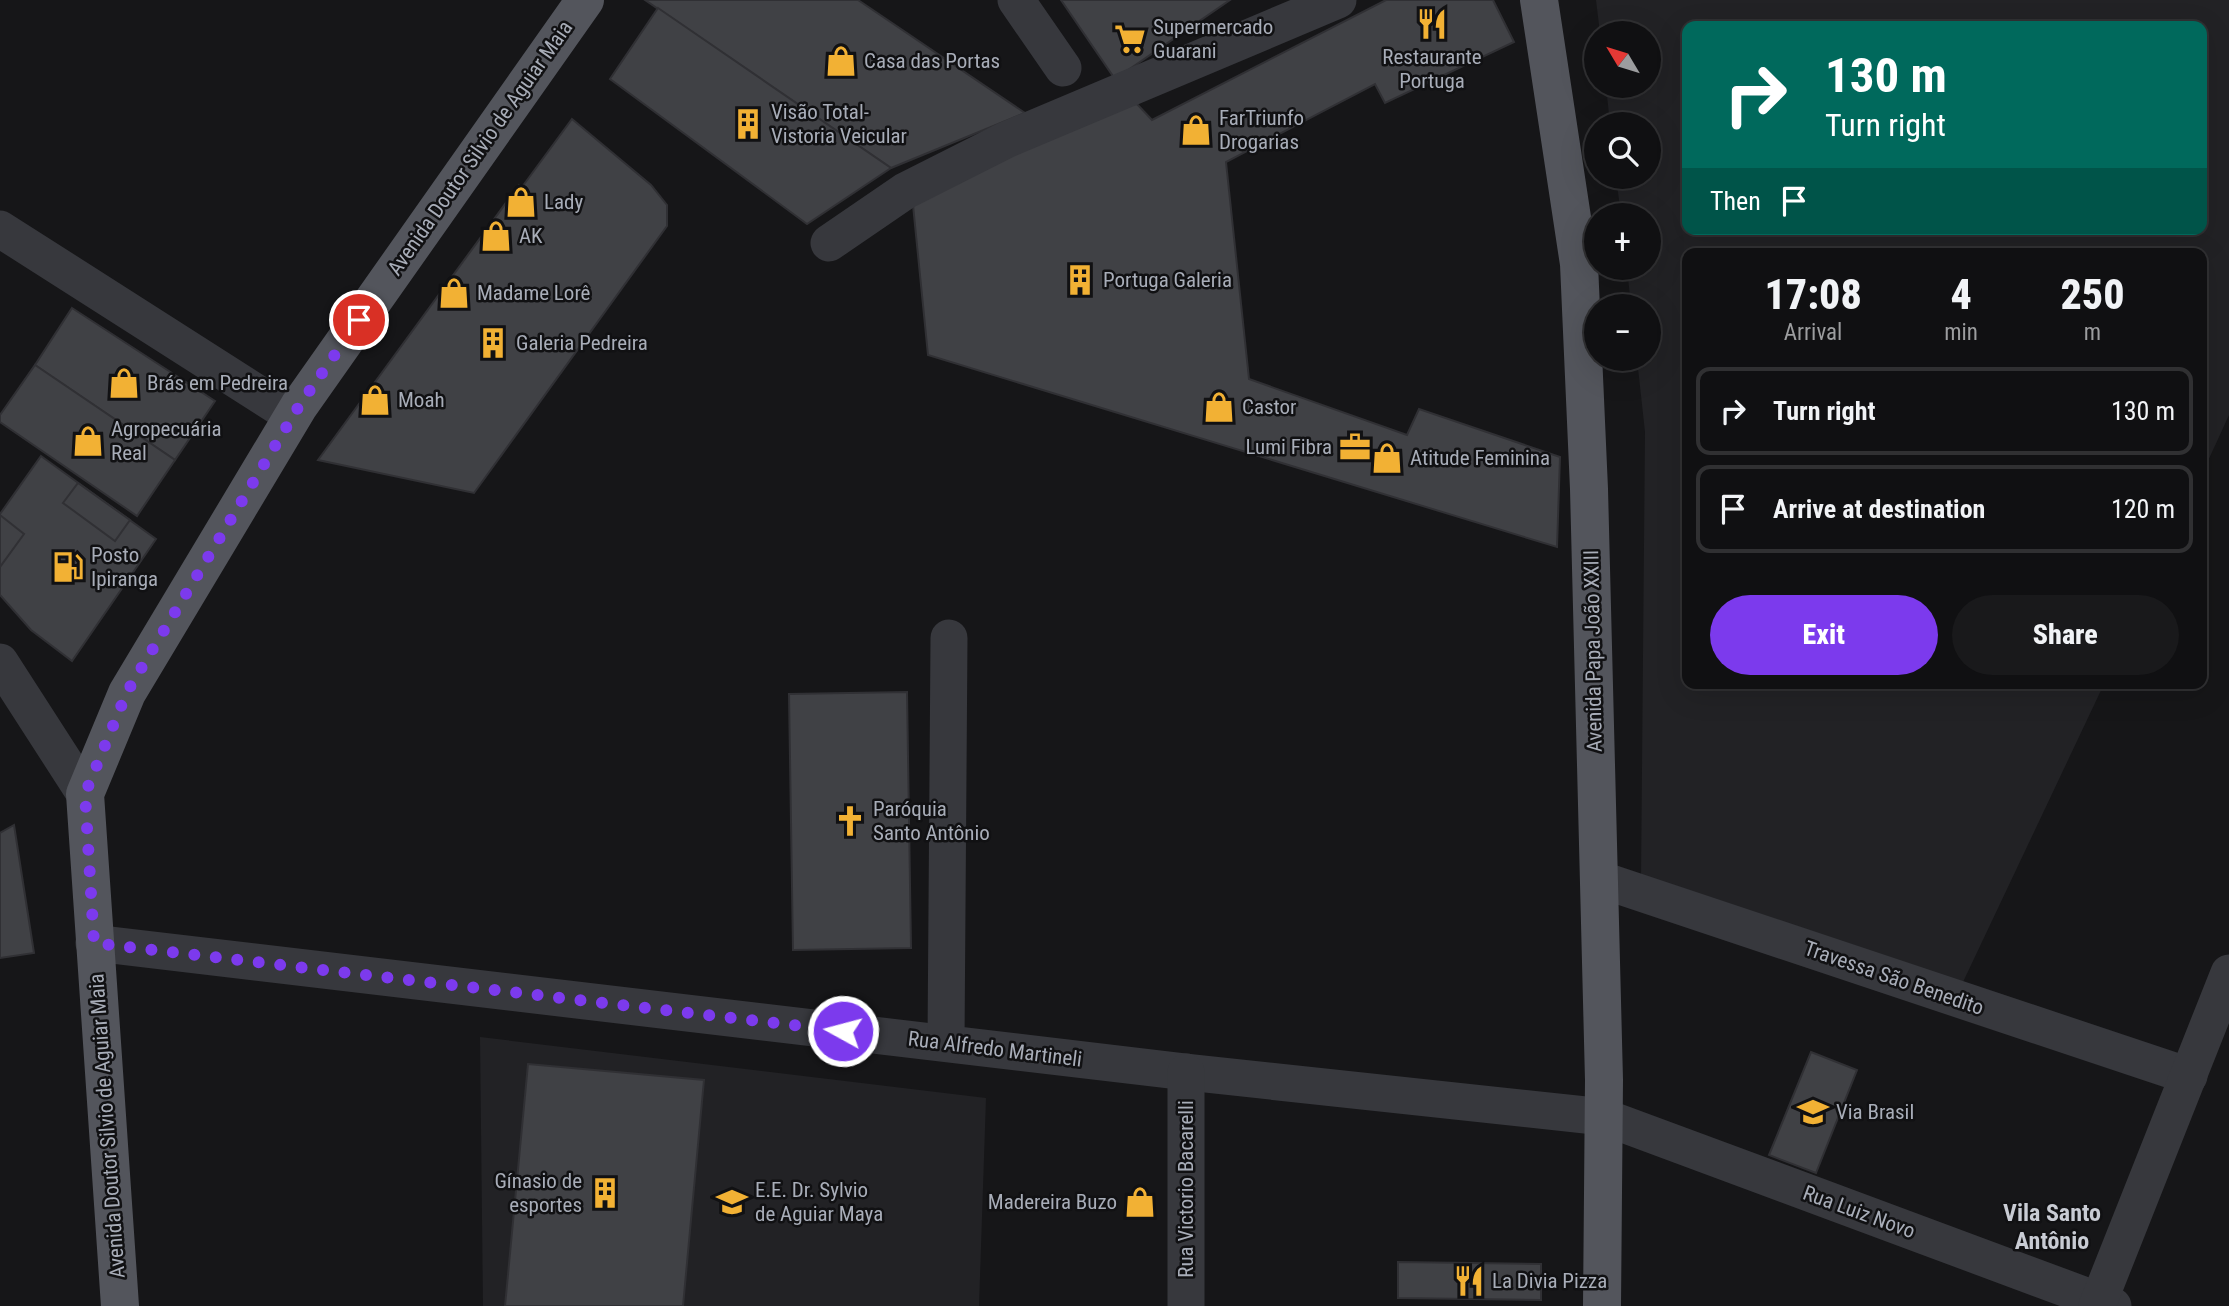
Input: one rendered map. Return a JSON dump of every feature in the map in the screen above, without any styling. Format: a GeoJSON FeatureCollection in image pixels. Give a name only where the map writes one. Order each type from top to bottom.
{"type":"FeatureCollection","features":[{"type":"Feature","properties":{"kind":"main road","name":"Avenida Doutor Silvio de Aguiar Maia"},"geometry":{"type":"LineString","coordinates":[[120,1306],[85,794],[127,692],[293,416],[585,0]]}},
{"type":"Feature","properties":{"kind":"main road","name":"Avenida Papa João XXIII"},"geometry":{"type":"LineString","coordinates":[[1539,0],[1579,264],[1589,489],[1599,879],[1604,1117],[1602,1306]]}},
{"type":"Feature","properties":{"kind":"street"},"geometry":{"type":"LineString","coordinates":[[1016,0],[1063,68]]}},
{"type":"Feature","properties":{"kind":"street"},"geometry":{"type":"LineString","coordinates":[[829,243],[905,191],[1006,140],[1338,0]]}},
{"type":"Feature","properties":{"kind":"street"},"geometry":{"type":"LineString","coordinates":[[0,229],[293,416]]}},
{"type":"Feature","properties":{"kind":"street"},"geometry":{"type":"LineString","coordinates":[[946,1044],[949,638]]}},
{"type":"Feature","properties":{"kind":"street"},"geometry":{"type":"LineString","coordinates":[[0,662],[85,794]]}},
{"type":"Feature","properties":{"kind":"street","name":"Travessa São Benedito"},"geometry":{"type":"LineString","coordinates":[[1599,879],[2189,1076]]}},
{"type":"Feature","properties":{"kind":"street","name":"Rua Alfredo Martineli"},"geometry":{"type":"LineString","coordinates":[[94,943],[1186,1072],[1604,1117]]}},
{"type":"Feature","properties":{"kind":"street"},"geometry":{"type":"LineString","coordinates":[[2103,1304],[2189,1076],[2226,988]]}},
{"type":"Feature","properties":{"kind":"street","name":"Rua Victorio Bacarelli"},"geometry":{"type":"LineString","coordinates":[[1186,1072],[1186,1306]]}},
{"type":"Feature","properties":{"kind":"street","name":"Rua Luiz Novo"},"geometry":{"type":"LineString","coordinates":[[1604,1117],[2103,1304]]}},
{"type":"Feature","properties":{"kind":"shaded area"},"geometry":{"type":"Polygon","coordinates":[[[1596,0],[2229,0],[2229,415],[2207,463],[2207,248],[1682,248],[1682,689],[2102,689],[1963,982],[1641,879],[1645,432],[1638,371],[1661,371],[1661,294],[1630,294],[1628,280],[1661,280],[1661,203],[1619,203],[1618,189],[1661,189],[1661,112],[1609,112],[1607,98],[1661,98],[1661,21],[1599,21],[1596,0]]]}},
{"type":"Feature","properties":{"kind":"shaded area","name":"E.E. Dr. Sylvio de Aguiar Maya"},"geometry":{"type":"Polygon","coordinates":[[[480,1037],[986,1098],[979,1306],[483,1306],[480,1037]]]}},
{"type":"Feature","properties":{"kind":"building","name":"Casa das Portas"},"geometry":{"type":"Polygon","coordinates":[[[645,0],[858,0],[1025,113],[891,168],[645,0]]]}},
{"type":"Feature","properties":{"kind":"building","name":"Supermercado Guarani"},"geometry":{"type":"Polygon","coordinates":[[[1061,0],[1230,0],[1115,79],[1061,0]]]}},
{"type":"Feature","properties":{"kind":"building","name":"Portuga Galeria"},"geometry":{"type":"Polygon","coordinates":[[[1386,0],[1493,0],[1514,42],[1385,103],[1375,84],[1226,162],[1249,379],[1407,435],[1419,409],[1560,457],[1557,547],[928,355],[913,205],[1093,109],[1137,104],[1152,120],[1386,0]]]}},
{"type":"Feature","properties":{"kind":"building","name":"Visão Total- Vistoria Veicular"},"geometry":{"type":"Polygon","coordinates":[[[658,8],[891,168],[807,224],[610,79],[658,8]]]}},
{"type":"Feature","properties":{"kind":"building","name":"Galeria Pedreira"},"geometry":{"type":"Polygon","coordinates":[[[572,119],[651,185],[667,205],[667,226],[474,493],[318,460],[519,185],[522,187],[572,119]]]}},
{"type":"Feature","properties":{"kind":"building","name":"Brás em Pedreira"},"geometry":{"type":"Polygon","coordinates":[[[72,308],[215,401],[175,460],[35,365],[72,308]]]}},
{"type":"Feature","properties":{"kind":"building","name":"Agropecuária Real"},"geometry":{"type":"Polygon","coordinates":[[[35,365],[175,460],[137,516],[0,422],[0,415],[35,365]]]}},
{"type":"Feature","properties":{"kind":"building","name":"Posto Ipiranga"},"geometry":{"type":"Polygon","coordinates":[[[41,456],[156,539],[72,661],[31,630],[0,595],[0,514],[41,456]]]}},
{"type":"Feature","properties":{"kind":"building"},"geometry":{"type":"Polygon","coordinates":[[[78,483],[130,520],[115,541],[63,503],[78,483]]]}},
{"type":"Feature","properties":{"kind":"building"},"geometry":{"type":"Polygon","coordinates":[[[0,515],[24,534],[0,567],[0,515]]]}},
{"type":"Feature","properties":{"kind":"building","name":"Paróquia Santo Antônio"},"geometry":{"type":"Polygon","coordinates":[[[907,692],[911,948],[793,950],[789,694],[907,692]]]}},
{"type":"Feature","properties":{"kind":"building"},"geometry":{"type":"Polygon","coordinates":[[[14,825],[34,953],[0,958],[0,833],[14,825]]]}},
{"type":"Feature","properties":{"kind":"building","name":"Via Brasil"},"geometry":{"type":"Polygon","coordinates":[[[1811,1052],[1857,1070],[1816,1173],[1769,1155],[1811,1052]]]}},
{"type":"Feature","properties":{"kind":"building","name":"Gínasio de esportes"},"geometry":{"type":"Polygon","coordinates":[[[528,1064],[704,1080],[683,1306],[505,1306],[528,1064]]]}},
{"type":"Feature","properties":{"kind":"building","name":"La Divia Pizza"},"geometry":{"type":"Polygon","coordinates":[[[1398,1262],[1541,1264],[1541,1300],[1398,1298],[1398,1262]]]}},
{"type":"Feature","properties":{"kind":"place","name":"Restaurante Portuga"},"geometry":{"type":"Point","coordinates":[1432,24]}},
{"type":"Feature","properties":{"kind":"place","name":"Supermercado Guarani"},"geometry":{"type":"Point","coordinates":[1130,39]}},
{"type":"Feature","properties":{"kind":"place","name":"Casa das Portas"},"geometry":{"type":"Point","coordinates":[841,61]}},
{"type":"Feature","properties":{"kind":"place","name":"Visão Total- Vistoria Veicular"},"geometry":{"type":"Point","coordinates":[748,124]}},
{"type":"Feature","properties":{"kind":"place","name":"FarTriunfo Drogarias"},"geometry":{"type":"Point","coordinates":[1196,130]}},
{"type":"Feature","properties":{"kind":"place","name":"Lady"},"geometry":{"type":"Point","coordinates":[521,202]}},
{"type":"Feature","properties":{"kind":"place","name":"AK"},"geometry":{"type":"Point","coordinates":[496,236]}},
{"type":"Feature","properties":{"kind":"place","name":"Portuga Galeria"},"geometry":{"type":"Point","coordinates":[1080,280]}},
{"type":"Feature","properties":{"kind":"place","name":"Madame Lorê"},"geometry":{"type":"Point","coordinates":[454,293]}},
{"type":"Feature","properties":{"kind":"place","name":"Galeria Pedreira"},"geometry":{"type":"Point","coordinates":[493,343]}},
{"type":"Feature","properties":{"kind":"place","name":"Brás em Pedreira"},"geometry":{"type":"Point","coordinates":[124,383]}},
{"type":"Feature","properties":{"kind":"place","name":"Moah"},"geometry":{"type":"Point","coordinates":[375,400]}},
{"type":"Feature","properties":{"kind":"place","name":"Castor"},"geometry":{"type":"Point","coordinates":[1219,407]}},
{"type":"Feature","properties":{"kind":"place","name":"Agropecuária Real"},"geometry":{"type":"Point","coordinates":[88,441]}},
{"type":"Feature","properties":{"kind":"place","name":"Lumi Fibra"},"geometry":{"type":"Point","coordinates":[1355,447]}},
{"type":"Feature","properties":{"kind":"place","name":"Atitude Feminina"},"geometry":{"type":"Point","coordinates":[1387,458]}},
{"type":"Feature","properties":{"kind":"place","name":"Posto Ipiranga"},"geometry":{"type":"Point","coordinates":[68,567]}},
{"type":"Feature","properties":{"kind":"place","name":"Paróquia Santo Antônio"},"geometry":{"type":"Point","coordinates":[850,821]}},
{"type":"Feature","properties":{"kind":"place","name":"Via Brasil"},"geometry":{"type":"Point","coordinates":[1813,1112]}},
{"type":"Feature","properties":{"kind":"place","name":"Gínasio de esportes"},"geometry":{"type":"Point","coordinates":[605,1193]}},
{"type":"Feature","properties":{"kind":"place","name":"E.E. Dr. Sylvio de Aguiar Maya"},"geometry":{"type":"Point","coordinates":[732,1202]}},
{"type":"Feature","properties":{"kind":"place","name":"Madereira Buzo"},"geometry":{"type":"Point","coordinates":[1140,1202]}},
{"type":"Feature","properties":{"kind":"place","name":"La Divia Pizza"},"geometry":{"type":"Point","coordinates":[1469,1281]}},
{"type":"Feature","properties":{"kind":"district","name":"Vila Santo Antônio"},"geometry":{"type":"Point","coordinates":[2052,1227]}},
{"type":"Feature","properties":{"kind":"route"},"geometry":{"type":"LineString","coordinates":[[359,320],[299,406],[127,692],[85,794],[94,943],[843,1031]]}}]}
